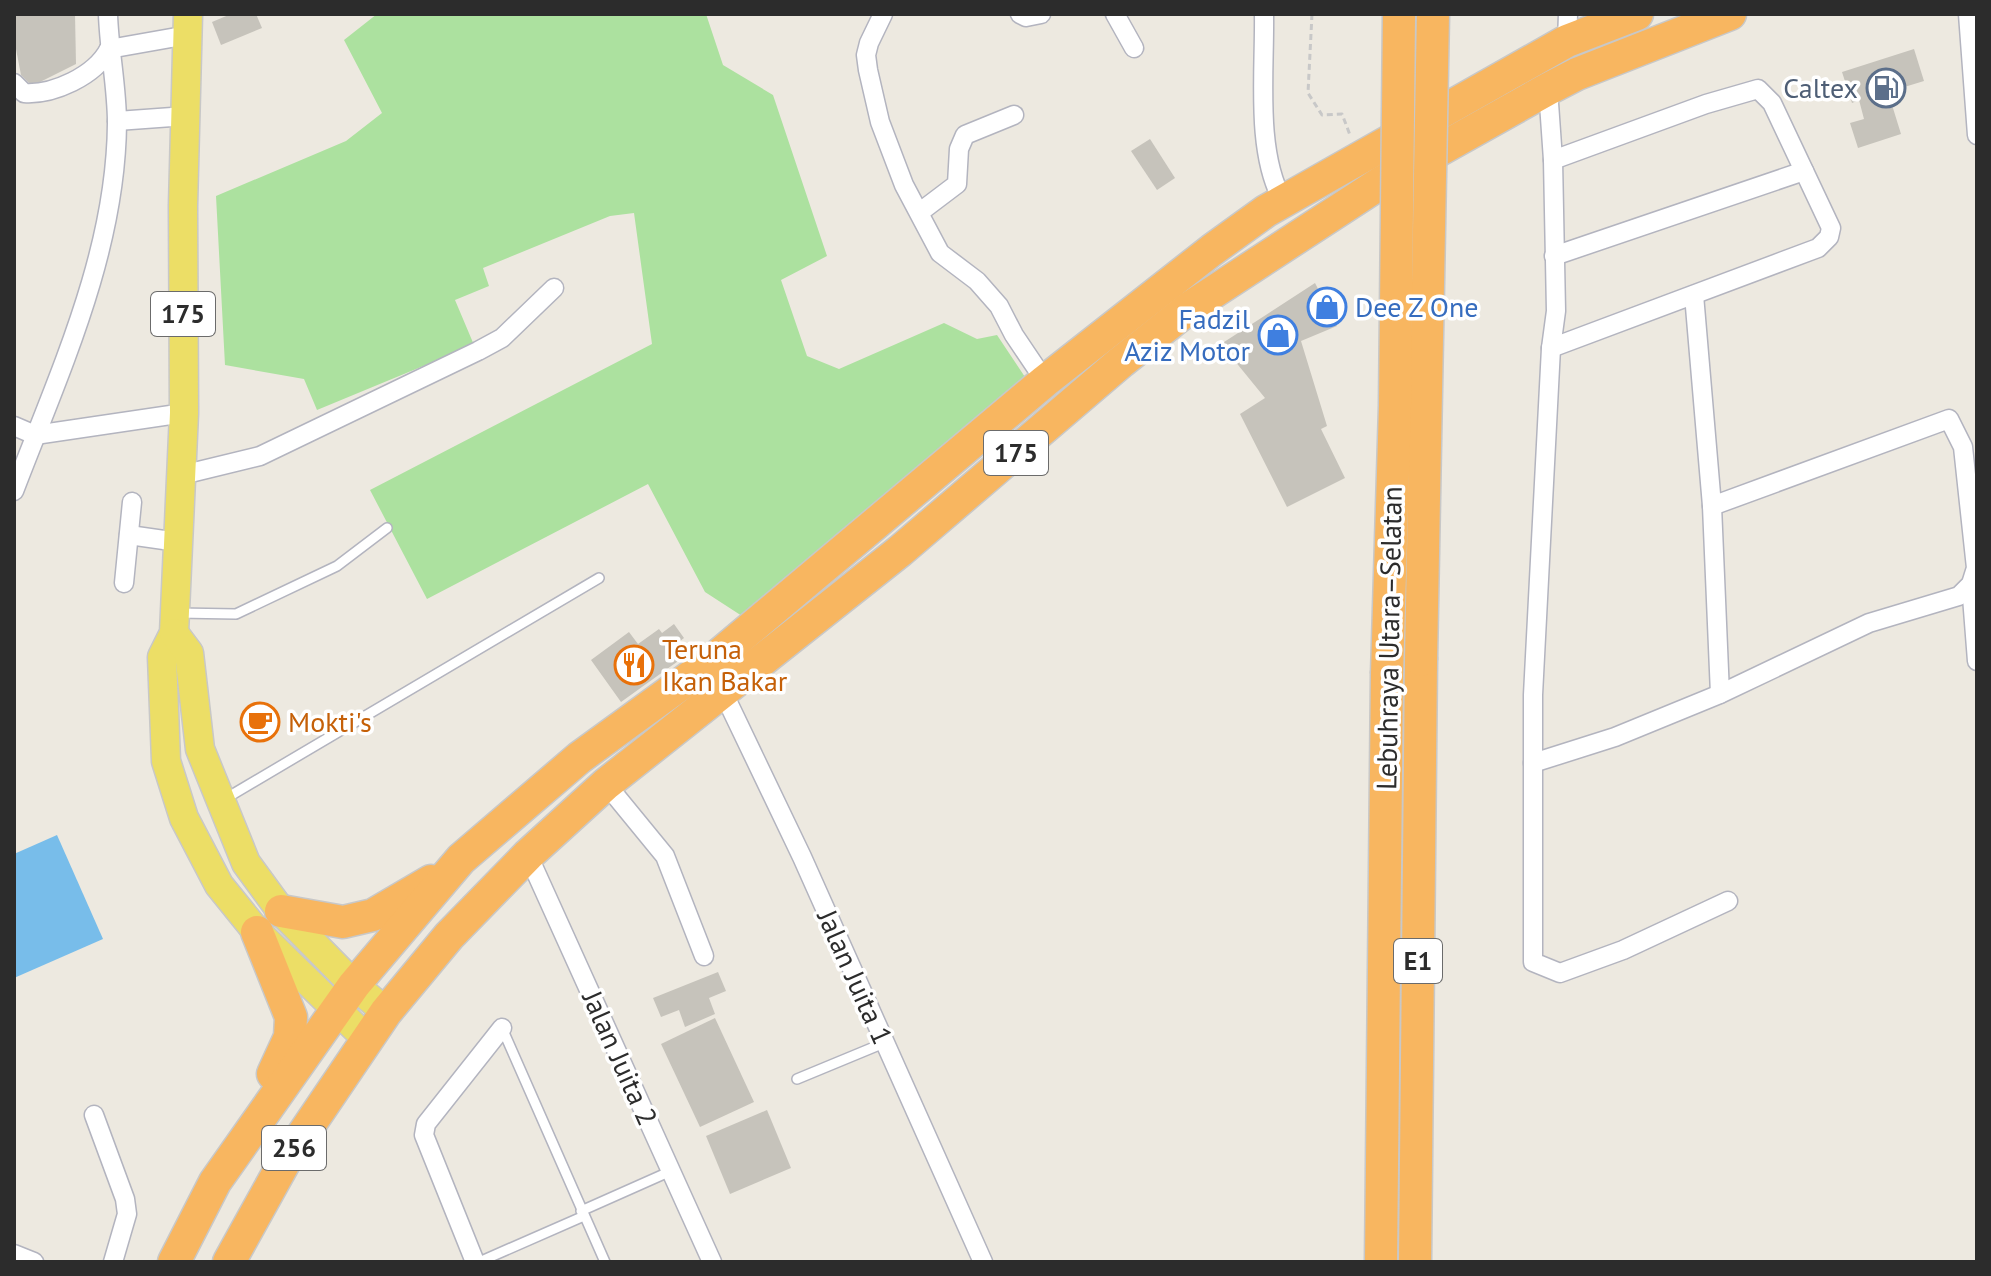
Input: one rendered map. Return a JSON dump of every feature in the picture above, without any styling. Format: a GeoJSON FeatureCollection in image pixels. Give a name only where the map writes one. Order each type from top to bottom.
{"type":"FeatureCollection","features":[{"type":"Feature","properties":{"kind":"highway","name":"Lebuhraya Utara–Selatan"},"geometry":{"type":"LineString","coordinates":[[1381,1262],[1387,674],[1395,406],[1399,14]]}},
{"type":"Feature","properties":{"kind":"highway","name":"Lebuhraya Utara–Selatan"},"geometry":{"type":"LineString","coordinates":[[1415,1262],[1421,660],[1433,14]]}},
{"type":"Feature","properties":{"kind":"highway","name":"175"},"geometry":{"type":"LineString","coordinates":[[344,997],[461,859],[579,758],[707,665],[1045,381],[1212,250],[1283,201],[1568,28],[1637,14]]}},
{"type":"Feature","properties":{"kind":"highway","name":"175"},"geometry":{"type":"LineString","coordinates":[[386,1012],[449,936],[528,855],[606,784],[900,551],[1121,362],[1189,308],[1382,182],[1548,89],[1577,74],[1730,14]]}},
{"type":"Feature","properties":{"kind":"highway"},"geometry":{"type":"LineString","coordinates":[[281,911],[343,922],[373,915],[422,888],[461,859]]}},
{"type":"Feature","properties":{"kind":"highway"},"geometry":{"type":"LineString","coordinates":[[215,1182],[238,1131],[278,1065],[290,1037],[291,1017],[257,932]]}},
{"type":"Feature","properties":{"kind":"highway","name":"256"},"geometry":{"type":"LineString","coordinates":[[174,1262],[215,1182],[344,997]]}},
{"type":"Feature","properties":{"kind":"highway","name":"256"},"geometry":{"type":"LineString","coordinates":[[229,1262],[285,1161],[386,1012]]}},
{"type":"Feature","properties":{"kind":"main road","name":"175"},"geometry":{"type":"LineString","coordinates":[[188,25],[183,206],[184,413],[174,623],[162,657],[166,761],[184,818],[219,885],[257,932],[344,997],[386,1012]]}},
{"type":"Feature","properties":{"kind":"main road","name":"175"},"geometry":{"type":"LineString","coordinates":[[174,623],[189,653],[200,749],[246,863],[344,997],[368,1040]]}},
{"type":"Feature","properties":{"kind":"street"},"geometry":{"type":"LineString","coordinates":[[14,491],[76,333],[93,278],[111,189],[117,121],[108,14]]}},
{"type":"Feature","properties":{"kind":"street"},"geometry":{"type":"LineString","coordinates":[[883,14],[866,55],[880,122],[904,185],[940,253],[977,281],[999,306],[1045,381]]}},
{"type":"Feature","properties":{"kind":"street"},"geometry":{"type":"LineString","coordinates":[[1020,14],[1026,17],[1041,14]]}},
{"type":"Feature","properties":{"kind":"street"},"geometry":{"type":"LineString","coordinates":[[1115,14],[1134,48]]}},
{"type":"Feature","properties":{"kind":"street"},"geometry":{"type":"LineString","coordinates":[[1264,14],[1265,145],[1271,175],[1283,201]]}},
{"type":"Feature","properties":{"kind":"street"},"geometry":{"type":"LineString","coordinates":[[1968,14],[1977,135]]}},
{"type":"Feature","properties":{"kind":"street"},"geometry":{"type":"LineString","coordinates":[[14,83],[24,93],[36,94],[89,74],[109,49],[188,25]]}},
{"type":"Feature","properties":{"kind":"street"},"geometry":{"type":"LineString","coordinates":[[1548,89],[1553,160],[1556,311],[1551,348],[1533,695],[1533,962],[1560,973],[1623,950],[1728,901]]}},
{"type":"Feature","properties":{"kind":"street"},"geometry":{"type":"LineString","coordinates":[[1551,348],[1818,248],[1829,237],[1831,228],[1772,103],[1758,89],[1706,104],[1553,160]]}},
{"type":"Feature","properties":{"kind":"street"},"geometry":{"type":"LineString","coordinates":[[920,212],[957,184],[959,149],[965,135],[1014,115]]}},
{"type":"Feature","properties":{"kind":"street"},"geometry":{"type":"LineString","coordinates":[[117,121],[186,116]]}},
{"type":"Feature","properties":{"kind":"street"},"geometry":{"type":"LineString","coordinates":[[1554,256],[1804,171]]}},
{"type":"Feature","properties":{"kind":"street"},"geometry":{"type":"LineString","coordinates":[[182,475],[260,456],[478,351],[502,338],[554,288]]}},
{"type":"Feature","properties":{"kind":"street"},"geometry":{"type":"LineString","coordinates":[[1694,295],[1712,506],[1720,694]]}},
{"type":"Feature","properties":{"kind":"street"},"geometry":{"type":"LineString","coordinates":[[14,426],[35,435],[184,413]]}},
{"type":"Feature","properties":{"kind":"street"},"geometry":{"type":"LineString","coordinates":[[1712,506],[1949,419],[1963,447],[1969,490],[1976,568],[1971,584],[1977,661]]}},
{"type":"Feature","properties":{"kind":"street"},"geometry":{"type":"LineString","coordinates":[[124,583],[132,502]]}},
{"type":"Feature","properties":{"kind":"street"},"geometry":{"type":"LineString","coordinates":[[129,535],[178,542]]}},
{"type":"Feature","properties":{"kind":"street"},"geometry":{"type":"LineString","coordinates":[[1533,763],[1615,737],[1720,694],[1869,623],[1959,596],[1971,584]]}},
{"type":"Feature","properties":{"kind":"street","name":"Jalan Juita 1"},"geometry":{"type":"LineString","coordinates":[[723,692],[802,857],[983,1262]]}},
{"type":"Feature","properties":{"kind":"street"},"geometry":{"type":"LineString","coordinates":[[606,784],[665,856],[704,956]]}},
{"type":"Feature","properties":{"kind":"street","name":"Jalan Juita 2"},"geometry":{"type":"LineString","coordinates":[[528,855],[712,1262]]}},
{"type":"Feature","properties":{"kind":"street"},"geometry":{"type":"LineString","coordinates":[[477,1262],[424,1135],[426,1124],[502,1028]]}},
{"type":"Feature","properties":{"kind":"street"},"geometry":{"type":"LineString","coordinates":[[94,1115],[125,1199],[127,1214],[113,1262]]}},
{"type":"Feature","properties":{"kind":"street"},"geometry":{"type":"LineString","coordinates":[[14,1254],[34,1262]]}},
{"type":"Feature","properties":{"kind":"lane"},"geometry":{"type":"LineString","coordinates":[[174,623],[236,614],[337,566],[387,528]]}},
{"type":"Feature","properties":{"kind":"lane"},"geometry":{"type":"LineString","coordinates":[[220,802],[599,578]]}},
{"type":"Feature","properties":{"kind":"lane"},"geometry":{"type":"LineString","coordinates":[[502,1028],[605,1262]]}},
{"type":"Feature","properties":{"kind":"lane"},"geometry":{"type":"LineString","coordinates":[[797,1079],[884,1043]]}},
{"type":"Feature","properties":{"kind":"lane"},"geometry":{"type":"LineString","coordinates":[[477,1262],[671,1171]]}},
{"type":"Feature","properties":{"kind":"path"},"geometry":{"type":"LineString","coordinates":[[1312,14],[1308,93],[1322,115],[1342,114],[1360,157]]}},
{"type":"Feature","properties":{"kind":"green space"},"geometry":{"type":"Polygon","coordinates":[[[377,14],[706,14],[723,65],[773,95],[827,256],[781,280],[807,356],[839,369],[944,323],[977,339],[997,335],[1027,380],[742,616],[705,592],[648,484],[427,599],[370,490],[652,344],[634,213],[610,216],[483,268],[489,286],[455,300],[474,345],[317,410],[304,379],[225,365],[216,196],[346,141],[382,113],[344,40],[377,14]]]}},
{"type":"Feature","properties":{"kind":"water"},"geometry":{"type":"Polygon","coordinates":[[[57,835],[103,939],[14,978],[14,854],[57,835]]]}},
{"type":"Feature","properties":{"kind":"building"},"geometry":{"type":"Polygon","coordinates":[[[15,14],[75,14],[76,64],[32,86],[21,75],[16,49],[15,14]]]}},
{"type":"Feature","properties":{"kind":"building"},"geometry":{"type":"Polygon","coordinates":[[[231,14],[256,14],[262,28],[221,45],[212,22],[231,14]]]}},
{"type":"Feature","properties":{"kind":"building"},"geometry":{"type":"Polygon","coordinates":[[[1914,49],[1924,81],[1888,92],[1901,134],[1858,148],[1850,123],[1864,119],[1859,100],[1852,103],[1842,72],[1914,49]]]}},
{"type":"Feature","properties":{"kind":"building"},"geometry":{"type":"Polygon","coordinates":[[[1150,139],[1175,178],[1157,190],[1131,151],[1150,139]]]}},
{"type":"Feature","properties":{"kind":"building"},"geometry":{"type":"Polygon","coordinates":[[[1315,283],[1337,326],[1301,341],[1327,426],[1321,429],[1345,478],[1287,507],[1240,414],[1265,398],[1221,344],[1315,283]]]}},
{"type":"Feature","properties":{"kind":"building","name":"Teruna Ikan Bakar"},"geometry":{"type":"Polygon","coordinates":[[[674,624],[684,638],[672,647],[681,659],[621,702],[591,660],[629,632],[638,644],[659,629],[662,633],[674,624]]]}},
{"type":"Feature","properties":{"kind":"building"},"geometry":{"type":"Polygon","coordinates":[[[718,972],[726,991],[709,998],[715,1014],[685,1027],[679,1010],[661,1017],[653,998],[718,972]]]}},
{"type":"Feature","properties":{"kind":"building"},"geometry":{"type":"Polygon","coordinates":[[[715,1018],[754,1102],[700,1127],[661,1044],[715,1018]]]}},
{"type":"Feature","properties":{"kind":"building"},"geometry":{"type":"Polygon","coordinates":[[[767,1110],[791,1168],[730,1194],[706,1136],[767,1110]]]}},
{"type":"Feature","properties":{"kind":"place","name":"Caltex"},"geometry":{"type":"Point","coordinates":[1886,88]}},
{"type":"Feature","properties":{"kind":"place","name":"Dee Z One"},"geometry":{"type":"Point","coordinates":[1327,307]}},
{"type":"Feature","properties":{"kind":"place","name":"Fadzil Aziz Motor"},"geometry":{"type":"Point","coordinates":[1278,335]}},
{"type":"Feature","properties":{"kind":"place","name":"Teruna Ikan Bakar"},"geometry":{"type":"Point","coordinates":[634,665]}},
{"type":"Feature","properties":{"kind":"place","name":"Mokti's"},"geometry":{"type":"Point","coordinates":[260,722]}}]}
